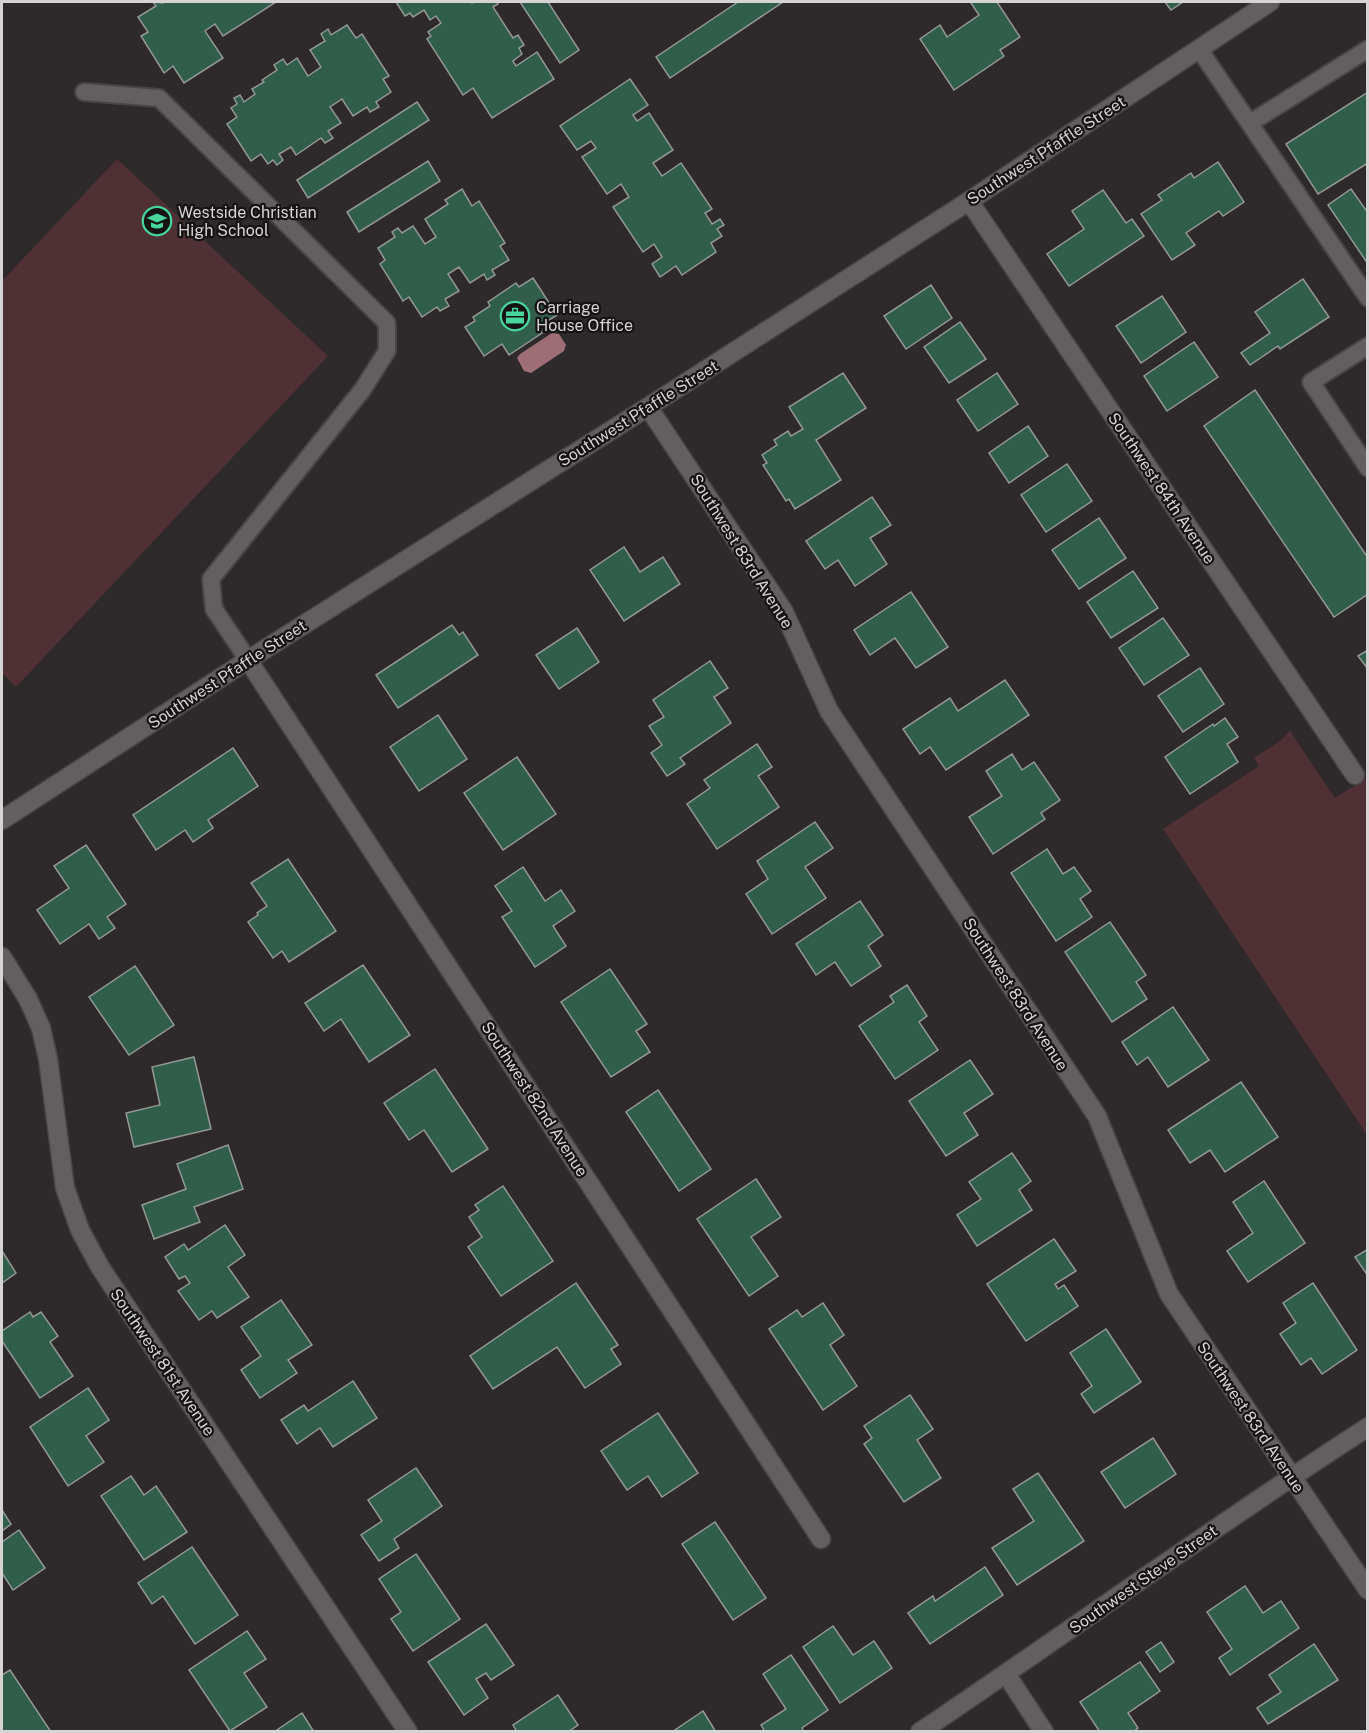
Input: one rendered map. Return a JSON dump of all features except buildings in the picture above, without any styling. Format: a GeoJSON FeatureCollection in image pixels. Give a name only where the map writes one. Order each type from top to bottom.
{"type":"FeatureCollection","features":[{"type":"Feature","properties":{"kind":"street","name":"Southwest Pfaffle Street"},"geometry":{"type":"LineString","coordinates":[[2,820],[248,660],[969,201],[1270,2]]}},
{"type":"Feature","properties":{"kind":"street","name":"Southwest 84th Avenue"},"geometry":{"type":"LineString","coordinates":[[969,201],[1355,776]]}},
{"type":"Feature","properties":{"kind":"street","name":"Southwest 83rd Avenue"},"geometry":{"type":"LineString","coordinates":[[648,407],[784,612],[829,711],[1096,1116],[1168,1294],[1368,1590]]}},
{"type":"Feature","properties":{"kind":"street","name":"Southwest 82nd Avenue"},"geometry":{"type":"LineString","coordinates":[[248,660],[821,1539]]}},
{"type":"Feature","properties":{"kind":"street","name":"Southwest 81st Avenue"},"geometry":{"type":"LineString","coordinates":[[2,957],[28,999],[41,1029],[48,1059],[65,1188],[80,1230],[100,1267],[408,1731]]}},
{"type":"Feature","properties":{"kind":"street","name":"Southwest Steve Street"},"geometry":{"type":"LineString","coordinates":[[920,1731],[1290,1477],[1368,1427]]}},
{"type":"Feature","properties":{"kind":"street"},"geometry":{"type":"LineString","coordinates":[[1006,1674],[1044,1731]]}},
{"type":"Feature","properties":{"kind":"lane"},"geometry":{"type":"LineString","coordinates":[[1199,49],[1368,298]]}},
{"type":"Feature","properties":{"kind":"lane"},"geometry":{"type":"LineString","coordinates":[[1250,123],[1368,49]]}},
{"type":"Feature","properties":{"kind":"lane"},"geometry":{"type":"LineString","coordinates":[[84,92],[159,98],[387,322],[387,351],[363,389],[211,579],[214,609],[248,660]]}},
{"type":"Feature","properties":{"kind":"lane"},"geometry":{"type":"LineString","coordinates":[[1368,346],[1311,382],[1368,468]]}},
{"type":"Feature","properties":{"kind":"shaded area"},"geometry":{"type":"Polygon","coordinates":[[[117,159],[328,356],[16,687],[2,673],[2,281],[117,159]]]}},
{"type":"Feature","properties":{"kind":"shaded area"},"geometry":{"type":"Polygon","coordinates":[[[552,333],[559,334],[566,345],[564,351],[531,373],[524,371],[517,358],[552,333]]]}},
{"type":"Feature","properties":{"kind":"shaded area"},"geometry":{"type":"Polygon","coordinates":[[[1290,731],[1335,798],[1367,778],[1367,1135],[1163,829],[1259,766],[1254,758],[1280,741],[1290,731]]]}},
{"type":"Feature","properties":{"kind":"place","name":"Westside Christian High School"},"geometry":{"type":"Point","coordinates":[157,221]}},
{"type":"Feature","properties":{"kind":"place","name":"Carriage House Office"},"geometry":{"type":"Point","coordinates":[515,316]}}]}
